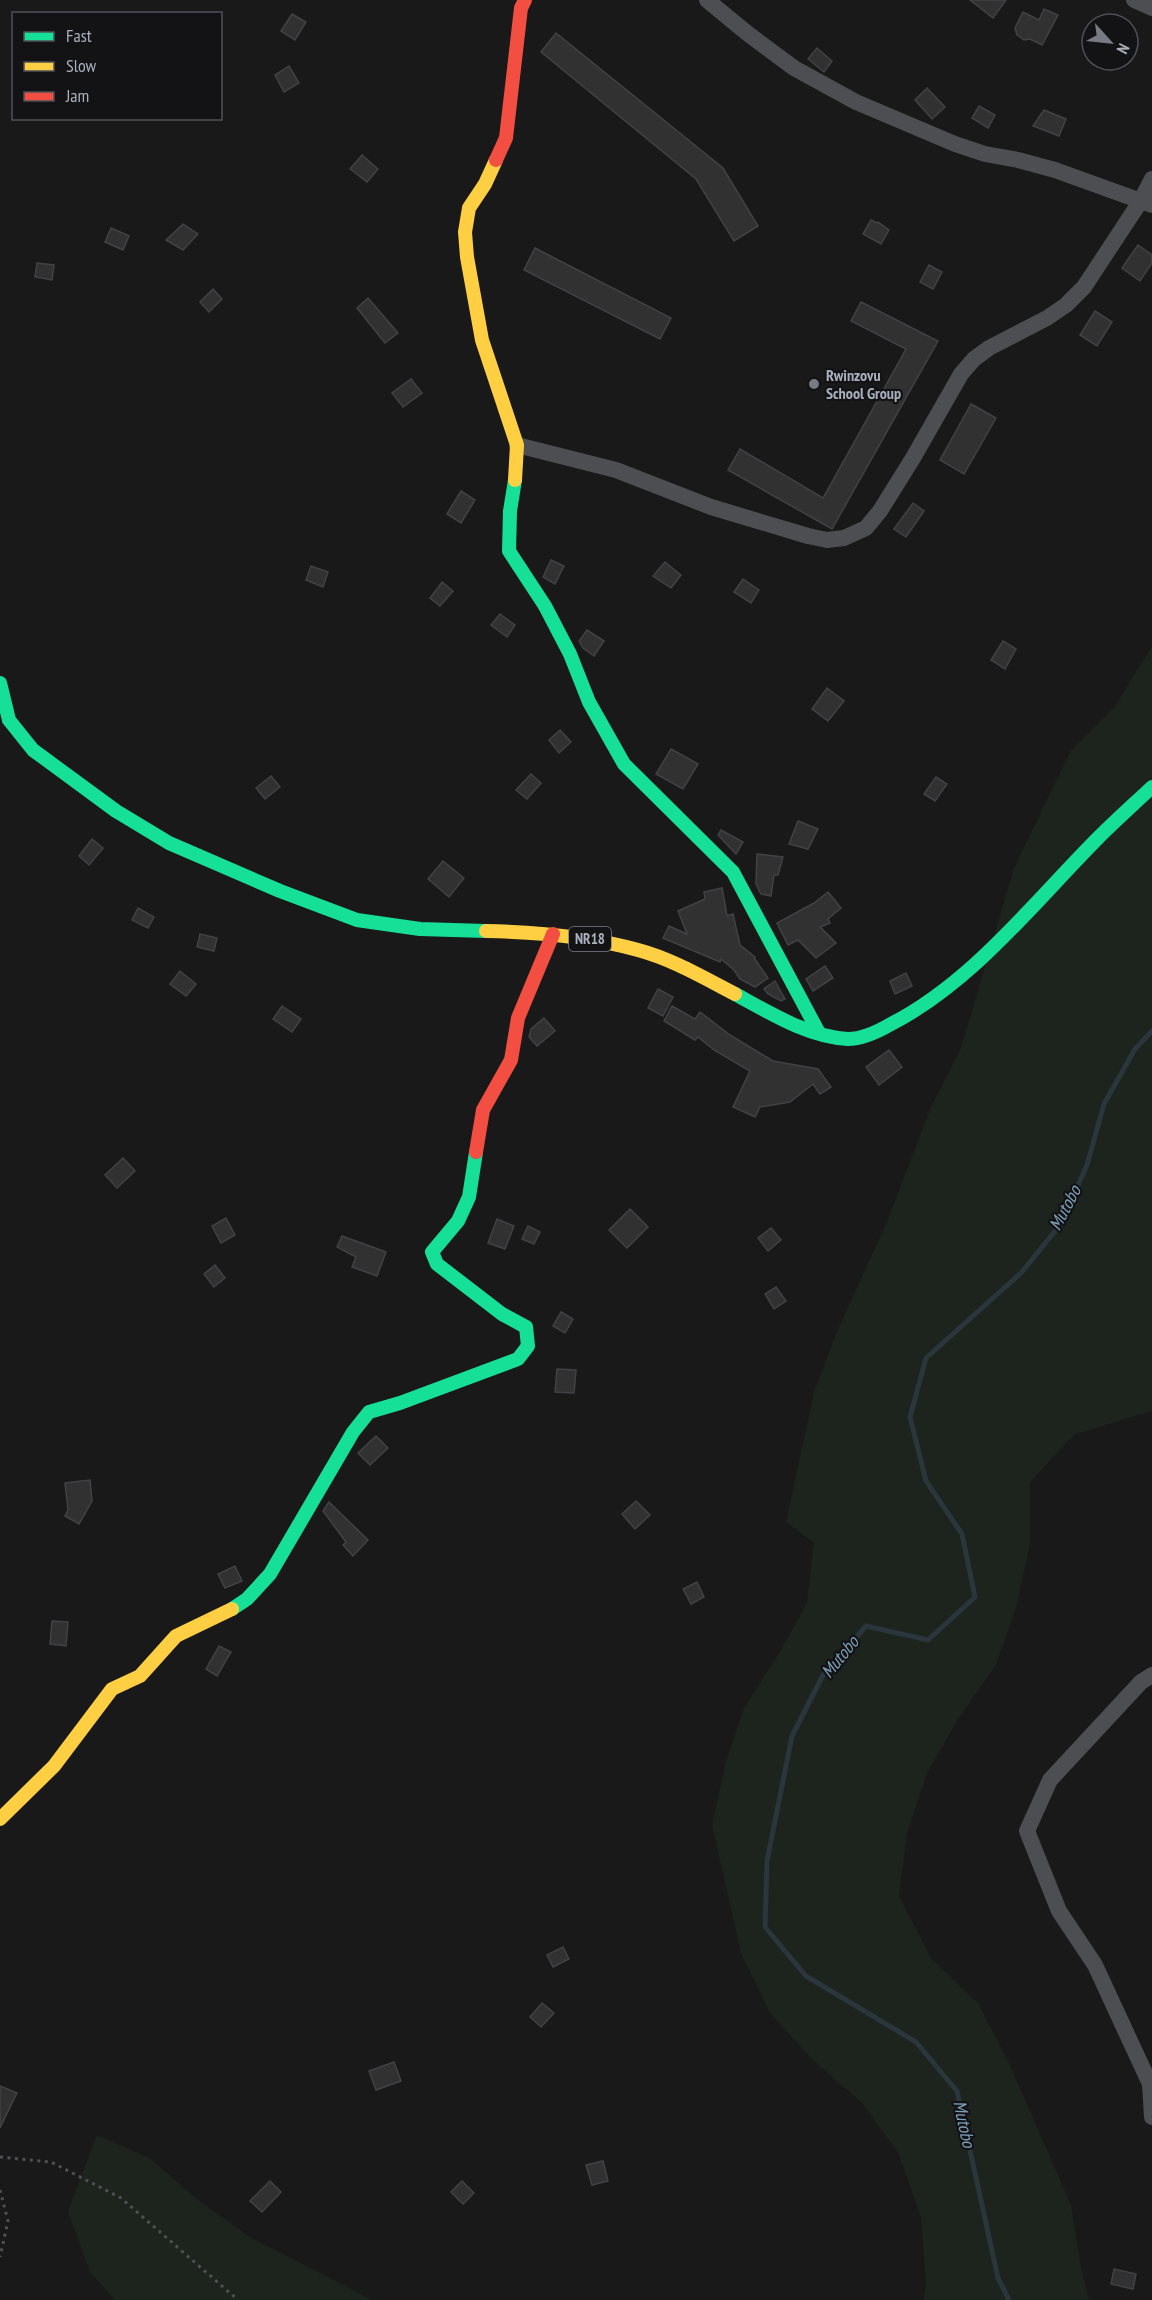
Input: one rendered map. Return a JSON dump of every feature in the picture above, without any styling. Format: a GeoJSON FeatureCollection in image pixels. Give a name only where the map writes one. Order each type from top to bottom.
{"type":"FeatureCollection","features":[{"type":"Feature","properties":{"kind":"street"},"geometry":{"type":"LineString","coordinates":[[525,0],[521,8],[506,138],[485,184],[469,208],[465,232],[467,257],[482,340],[517,445],[517,470],[510,511],[509,551],[545,606],[570,654],[589,702],[624,764],[733,872],[819,1033]]}},
{"type":"Feature","properties":{"kind":"street"},"geometry":{"type":"LineString","coordinates":[[707,0],[794,68],[856,102],[955,144],[985,154],[1018,159],[1055,170],[1146,204]]}},
{"type":"Feature","properties":{"kind":"street"},"geometry":{"type":"LineString","coordinates":[[1134,0],[1152,8]]}},
{"type":"Feature","properties":{"kind":"street"},"geometry":{"type":"LineString","coordinates":[[517,445],[615,470],[711,507],[808,536],[827,540],[844,538],[866,528],[880,511],[961,374],[974,359],[989,348],[1047,318],[1078,293],[1146,204],[1152,179]]}},
{"type":"Feature","properties":{"kind":"street","name":"NR18"},"geometry":{"type":"LineString","coordinates":[[0,683],[9,720],[33,750],[116,811],[169,843],[280,891],[357,920],[420,929],[554,934],[640,950],[688,969],[787,1022],[819,1033],[850,1039],[873,1033],[919,1010],[1007,935],[1099,837],[1152,787]]}},
{"type":"Feature","properties":{"kind":"street"},"geometry":{"type":"LineString","coordinates":[[0,1819],[54,1766],[112,1689],[140,1676],[176,1636],[225,1614],[247,1599],[270,1574],[353,1432],[369,1412],[400,1403],[518,1359],[528,1346],[526,1326],[502,1314],[437,1264],[432,1252],[458,1221],[469,1197],[483,1110],[511,1060],[518,1018],[554,934]]}},
{"type":"Feature","properties":{"kind":"street"},"geometry":{"type":"LineString","coordinates":[[1152,1675],[1141,1682],[1050,1779],[1027,1831],[1059,1911],[1095,1965],[1150,2084],[1152,2117]]}},
{"type":"Feature","properties":{"kind":"path"},"geometry":{"type":"LineString","coordinates":[[0,2157],[51,2162],[121,2198],[238,2300]]}},
{"type":"Feature","properties":{"kind":"path"},"geometry":{"type":"LineString","coordinates":[[0,2190],[8,2221],[0,2257]]}},
{"type":"Feature","properties":{"kind":"shaded area"},"geometry":{"type":"Polygon","coordinates":[[[1152,646],[1152,1411],[1075,1434],[1030,1482],[1030,1544],[1017,1604],[996,1665],[958,1719],[927,1773],[907,1834],[899,1896],[931,1958],[978,2003],[1008,2061],[1071,2205],[1089,2300],[924,2300],[926,2283],[921,2217],[898,2152],[861,2102],[813,2060],[770,2013],[741,1953],[712,1825],[725,1765],[744,1708],[778,1655],[807,1603],[814,1543],[786,1522],[814,1392],[835,1336],[887,1222],[931,1107],[961,1048],[1014,868],[1070,752],[1114,708],[1152,646]]]}},
{"type":"Feature","properties":{"kind":"shaded area"},"geometry":{"type":"Polygon","coordinates":[[[97,2135],[151,2159],[199,2201],[250,2237],[372,2300],[115,2300],[90,2272],[68,2211],[97,2135]]]}},
{"type":"Feature","properties":{"kind":"building"},"geometry":{"type":"Polygon","coordinates":[[[970,0],[1006,0],[993,18],[970,0]]]}},
{"type":"Feature","properties":{"kind":"building"},"geometry":{"type":"Polygon","coordinates":[[[1044,9],[1058,15],[1042,45],[1030,39],[1024,40],[1017,35],[1015,28],[1023,12],[1039,20],[1044,9]]]}},
{"type":"Feature","properties":{"kind":"building"},"geometry":{"type":"Polygon","coordinates":[[[292,14],[306,22],[295,40],[281,31],[292,14]]]}},
{"type":"Feature","properties":{"kind":"building"},"geometry":{"type":"Polygon","coordinates":[[[556,33],[723,168],[758,226],[734,241],[696,179],[541,52],[556,33]]]}},
{"type":"Feature","properties":{"kind":"building"},"geometry":{"type":"Polygon","coordinates":[[[817,48],[832,61],[824,72],[808,59],[817,48]]]}},
{"type":"Feature","properties":{"kind":"building"},"geometry":{"type":"Polygon","coordinates":[[[289,66],[299,83],[284,92],[275,75],[289,66]]]}},
{"type":"Feature","properties":{"kind":"building"},"geometry":{"type":"Polygon","coordinates":[[[927,88],[945,107],[932,119],[915,100],[927,88]]]}},
{"type":"Feature","properties":{"kind":"building"},"geometry":{"type":"Polygon","coordinates":[[[979,106],[995,115],[988,128],[972,118],[979,106]]]}},
{"type":"Feature","properties":{"kind":"building"},"geometry":{"type":"Polygon","coordinates":[[[1044,110],[1066,119],[1059,136],[1033,126],[1044,110]]]}},
{"type":"Feature","properties":{"kind":"building"},"geometry":{"type":"Polygon","coordinates":[[[362,155],[378,169],[367,182],[350,169],[362,155]]]}},
{"type":"Feature","properties":{"kind":"building"},"geometry":{"type":"Polygon","coordinates":[[[871,220],[889,230],[881,244],[863,234],[871,220]]]}},
{"type":"Feature","properties":{"kind":"building"},"geometry":{"type":"Polygon","coordinates":[[[183,224],[198,234],[183,250],[166,240],[183,224]]]}},
{"type":"Feature","properties":{"kind":"building"},"geometry":{"type":"Polygon","coordinates":[[[111,228],[129,236],[123,250],[105,242],[111,228]]]}},
{"type":"Feature","properties":{"kind":"building"},"geometry":{"type":"Polygon","coordinates":[[[1138,245],[1152,255],[1152,263],[1140,281],[1122,268],[1138,245]]]}},
{"type":"Feature","properties":{"kind":"building"},"geometry":{"type":"Polygon","coordinates":[[[535,248],[671,318],[660,339],[524,270],[535,248]]]}},
{"type":"Feature","properties":{"kind":"building"},"geometry":{"type":"Polygon","coordinates":[[[37,263],[54,265],[52,280],[35,277],[37,263]]]}},
{"type":"Feature","properties":{"kind":"building"},"geometry":{"type":"Polygon","coordinates":[[[929,265],[942,272],[933,289],[920,282],[929,265]]]}},
{"type":"Feature","properties":{"kind":"building"},"geometry":{"type":"Polygon","coordinates":[[[213,289],[222,299],[209,312],[200,302],[213,289]]]}},
{"type":"Feature","properties":{"kind":"building"},"geometry":{"type":"Polygon","coordinates":[[[368,298],[398,333],[385,343],[357,308],[368,298]]]}},
{"type":"Feature","properties":{"kind":"building"},"geometry":{"type":"Polygon","coordinates":[[[861,302],[938,341],[832,529],[728,470],[740,449],[823,498],[906,349],[851,321],[861,302]]]}},
{"type":"Feature","properties":{"kind":"building"},"geometry":{"type":"Polygon","coordinates":[[[1095,311],[1112,322],[1097,346],[1080,335],[1095,311]]]}},
{"type":"Feature","properties":{"kind":"building"},"geometry":{"type":"Polygon","coordinates":[[[411,379],[422,393],[403,407],[392,393],[411,379]]]}},
{"type":"Feature","properties":{"kind":"building"},"geometry":{"type":"Polygon","coordinates":[[[971,404],[996,418],[964,474],[940,460],[971,404]]]}},
{"type":"Feature","properties":{"kind":"building"},"geometry":{"type":"Polygon","coordinates":[[[461,491],[475,500],[461,523],[447,514],[461,491]]]}},
{"type":"Feature","properties":{"kind":"building"},"geometry":{"type":"Polygon","coordinates":[[[913,503],[924,511],[906,537],[894,529],[913,503]]]}},
{"type":"Feature","properties":{"kind":"building"},"geometry":{"type":"Polygon","coordinates":[[[551,560],[564,566],[555,584],[543,577],[551,560]]]}},
{"type":"Feature","properties":{"kind":"building"},"geometry":{"type":"Polygon","coordinates":[[[665,562],[681,575],[671,588],[653,576],[665,562]]]}},
{"type":"Feature","properties":{"kind":"building"},"geometry":{"type":"Polygon","coordinates":[[[311,566],[328,572],[323,587],[306,580],[311,566]]]}},
{"type":"Feature","properties":{"kind":"building"},"geometry":{"type":"Polygon","coordinates":[[[743,579],[759,590],[751,603],[734,592],[743,579]]]}},
{"type":"Feature","properties":{"kind":"building"},"geometry":{"type":"Polygon","coordinates":[[[442,582],[453,591],[440,606],[430,598],[442,582]]]}},
{"type":"Feature","properties":{"kind":"building"},"geometry":{"type":"Polygon","coordinates":[[[500,614],[515,625],[507,637],[491,625],[500,614]]]}},
{"type":"Feature","properties":{"kind":"building"},"geometry":{"type":"Polygon","coordinates":[[[587,630],[604,641],[594,656],[583,648],[579,641],[587,630]]]}},
{"type":"Feature","properties":{"kind":"building"},"geometry":{"type":"Polygon","coordinates":[[[1003,641],[1016,649],[1005,669],[991,660],[1003,641]]]}},
{"type":"Feature","properties":{"kind":"building"},"geometry":{"type":"Polygon","coordinates":[[[827,688],[844,701],[828,721],[812,709],[827,688]]]}},
{"type":"Feature","properties":{"kind":"building"},"geometry":{"type":"Polygon","coordinates":[[[560,730],[571,742],[559,753],[549,740],[560,730]]]}},
{"type":"Feature","properties":{"kind":"building"},"geometry":{"type":"Polygon","coordinates":[[[671,749],[698,764],[683,789],[656,774],[671,749]]]}},
{"type":"Feature","properties":{"kind":"building"},"geometry":{"type":"Polygon","coordinates":[[[531,774],[541,783],[527,799],[516,790],[531,774]]]}},
{"type":"Feature","properties":{"kind":"building"},"geometry":{"type":"Polygon","coordinates":[[[271,776],[280,787],[265,799],[256,788],[271,776]]]}},
{"type":"Feature","properties":{"kind":"building"},"geometry":{"type":"Polygon","coordinates":[[[936,777],[947,784],[935,801],[924,794],[936,777]]]}},
{"type":"Feature","properties":{"kind":"building"},"geometry":{"type":"Polygon","coordinates":[[[798,821],[818,829],[808,849],[789,844],[798,821]]]}},
{"type":"Feature","properties":{"kind":"building"},"geometry":{"type":"Polygon","coordinates":[[[721,830],[743,842],[736,854],[718,835],[721,830]]]}},
{"type":"Feature","properties":{"kind":"building"},"geometry":{"type":"Polygon","coordinates":[[[92,839],[103,848],[89,865],[79,856],[92,839]]]}},
{"type":"Feature","properties":{"kind":"building"},"geometry":{"type":"Polygon","coordinates":[[[757,854],[783,857],[778,875],[774,875],[771,896],[761,894],[756,884],[757,854]]]}},
{"type":"Feature","properties":{"kind":"building"},"geometry":{"type":"Polygon","coordinates":[[[443,861],[464,878],[449,897],[428,879],[443,861]]]}},
{"type":"Feature","properties":{"kind":"building"},"geometry":{"type":"Polygon","coordinates":[[[722,888],[727,916],[733,914],[740,945],[755,957],[768,978],[755,987],[740,979],[734,970],[721,959],[720,962],[663,938],[669,926],[687,934],[678,911],[705,899],[704,892],[722,888]]]}},
{"type":"Feature","properties":{"kind":"building"},"geometry":{"type":"Polygon","coordinates":[[[828,892],[841,908],[828,919],[830,923],[820,927],[836,943],[816,958],[798,940],[788,945],[777,923],[814,903],[828,892]]]}},
{"type":"Feature","properties":{"kind":"building"},"geometry":{"type":"Polygon","coordinates":[[[138,908],[154,917],[148,928],[132,920],[138,908]]]}},
{"type":"Feature","properties":{"kind":"building"},"geometry":{"type":"Polygon","coordinates":[[[200,934],[217,938],[214,951],[197,947],[200,934]]]}},
{"type":"Feature","properties":{"kind":"building"},"geometry":{"type":"Polygon","coordinates":[[[825,966],[833,978],[813,991],[806,979],[825,966]]]}},
{"type":"Feature","properties":{"kind":"building"},"geometry":{"type":"Polygon","coordinates":[[[180,971],[196,984],[186,996],[170,984],[180,971]]]}},
{"type":"Feature","properties":{"kind":"building"},"geometry":{"type":"Polygon","coordinates":[[[906,973],[912,986],[895,994],[890,981],[906,973]]]}},
{"type":"Feature","properties":{"kind":"building"},"geometry":{"type":"Polygon","coordinates":[[[775,981],[785,999],[781,1001],[764,989],[775,981]]]}},
{"type":"Feature","properties":{"kind":"building"},"geometry":{"type":"Polygon","coordinates":[[[658,989],[673,997],[663,1016],[648,1008],[658,989]]]}},
{"type":"Feature","properties":{"kind":"building"},"geometry":{"type":"Polygon","coordinates":[[[282,1006],[301,1019],[292,1032],[273,1019],[282,1006]]]}},
{"type":"Feature","properties":{"kind":"building"},"geometry":{"type":"Polygon","coordinates":[[[672,1006],[695,1019],[700,1012],[730,1035],[773,1061],[818,1069],[831,1087],[820,1094],[813,1084],[790,1102],[760,1107],[755,1117],[733,1107],[750,1071],[714,1050],[698,1037],[695,1040],[664,1021],[672,1006]]]}},
{"type":"Feature","properties":{"kind":"building"},"geometry":{"type":"Polygon","coordinates":[[[544,1018],[555,1031],[537,1046],[529,1037],[531,1029],[544,1018]]]}},
{"type":"Feature","properties":{"kind":"building"},"geometry":{"type":"Polygon","coordinates":[[[889,1050],[902,1067],[879,1085],[866,1067],[889,1050]]]}},
{"type":"Feature","properties":{"kind":"building"},"geometry":{"type":"Polygon","coordinates":[[[123,1158],[135,1171],[117,1188],[105,1175],[123,1158]]]}},
{"type":"Feature","properties":{"kind":"building"},"geometry":{"type":"Polygon","coordinates":[[[630,1209],[648,1227],[627,1248],[609,1230],[630,1209]]]}},
{"type":"Feature","properties":{"kind":"building"},"geometry":{"type":"Polygon","coordinates":[[[226,1218],[235,1235],[221,1243],[212,1226],[226,1218]]]}},
{"type":"Feature","properties":{"kind":"building"},"geometry":{"type":"Polygon","coordinates":[[[497,1219],[514,1226],[505,1249],[488,1243],[497,1219]]]}},
{"type":"Feature","properties":{"kind":"building"},"geometry":{"type":"Polygon","coordinates":[[[528,1226],[540,1232],[534,1244],[522,1239],[528,1226]]]}},
{"type":"Feature","properties":{"kind":"building"},"geometry":{"type":"Polygon","coordinates":[[[771,1228],[781,1240],[768,1251],[758,1238],[771,1228]]]}},
{"type":"Feature","properties":{"kind":"building"},"geometry":{"type":"Polygon","coordinates":[[[342,1236],[386,1252],[377,1276],[352,1267],[356,1257],[337,1247],[342,1236]]]}},
{"type":"Feature","properties":{"kind":"building"},"geometry":{"type":"Polygon","coordinates":[[[215,1265],[225,1278],[214,1287],[204,1274],[215,1265]]]}},
{"type":"Feature","properties":{"kind":"building"},"geometry":{"type":"Polygon","coordinates":[[[776,1287],[786,1301],[774,1309],[765,1294],[776,1287]]]}},
{"type":"Feature","properties":{"kind":"building"},"geometry":{"type":"Polygon","coordinates":[[[561,1312],[573,1319],[565,1333],[553,1326],[561,1312]]]}},
{"type":"Feature","properties":{"kind":"building"},"geometry":{"type":"Polygon","coordinates":[[[557,1369],[576,1370],[574,1393],[555,1392],[557,1369]]]}},
{"type":"Feature","properties":{"kind":"building"},"geometry":{"type":"Polygon","coordinates":[[[376,1436],[388,1448],[370,1465],[358,1453],[376,1436]]]}},
{"type":"Feature","properties":{"kind":"building"},"geometry":{"type":"Polygon","coordinates":[[[90,1480],[92,1501],[79,1524],[65,1516],[68,1510],[65,1483],[90,1480]]]}},
{"type":"Feature","properties":{"kind":"building"},"geometry":{"type":"Polygon","coordinates":[[[636,1501],[650,1515],[635,1529],[622,1514],[636,1501]]]}},
{"type":"Feature","properties":{"kind":"building"},"geometry":{"type":"Polygon","coordinates":[[[329,1502],[368,1540],[353,1556],[343,1545],[346,1542],[323,1511],[329,1502]]]}},
{"type":"Feature","properties":{"kind":"building"},"geometry":{"type":"Polygon","coordinates":[[[235,1566],[242,1581],[225,1588],[218,1574],[235,1566]]]}},
{"type":"Feature","properties":{"kind":"building"},"geometry":{"type":"Polygon","coordinates":[[[697,1582],[704,1597],[691,1604],[683,1589],[697,1582]]]}},
{"type":"Feature","properties":{"kind":"building"},"geometry":{"type":"Polygon","coordinates":[[[52,1621],[68,1622],[66,1646],[50,1644],[52,1621]]]}},
{"type":"Feature","properties":{"kind":"building"},"geometry":{"type":"Polygon","coordinates":[[[219,1646],[231,1652],[217,1676],[206,1669],[219,1646]]]}},
{"type":"Feature","properties":{"kind":"building"},"geometry":{"type":"Polygon","coordinates":[[[563,1947],[569,1959],[553,1967],[547,1955],[563,1947]]]}},
{"type":"Feature","properties":{"kind":"building"},"geometry":{"type":"Polygon","coordinates":[[[542,2003],[554,2013],[541,2027],[530,2017],[542,2003]]]}},
{"type":"Feature","properties":{"kind":"building"},"geometry":{"type":"Polygon","coordinates":[[[394,2062],[401,2081],[376,2090],[369,2071],[394,2062]]]}},
{"type":"Feature","properties":{"kind":"building"},"geometry":{"type":"Polygon","coordinates":[[[0,2086],[17,2093],[0,2128],[0,2086]]]}},
{"type":"Feature","properties":{"kind":"building"},"geometry":{"type":"Polygon","coordinates":[[[603,2161],[608,2181],[592,2185],[586,2165],[603,2161]]]}},
{"type":"Feature","properties":{"kind":"building"},"geometry":{"type":"Polygon","coordinates":[[[270,2181],[281,2192],[262,2212],[250,2201],[270,2181]]]}},
{"type":"Feature","properties":{"kind":"building"},"geometry":{"type":"Polygon","coordinates":[[[462,2181],[474,2193],[463,2204],[451,2192],[462,2181]]]}},
{"type":"Feature","properties":{"kind":"building"},"geometry":{"type":"Polygon","coordinates":[[[1114,2269],[1136,2274],[1133,2289],[1111,2284],[1114,2269]]]}},
{"type":"Feature","properties":{"kind":"waterway","name":"Mutobo"},"geometry":{"type":"LineString","coordinates":[[1009,2300],[998,2278],[957,2091],[916,2042],[806,1976],[765,1927],[767,1861],[792,1736],[823,1675],[866,1626],[928,1640],[975,1597],[962,1534],[926,1481],[910,1417],[926,1358],[1021,1273],[1060,1225],[1087,1165],[1104,1104],[1135,1049],[1152,1031]]}},
{"type":"Feature","properties":{"kind":"traffic: fast"},"geometry":{"type":"LineString","coordinates":[[515,480],[510,511],[509,551],[545,606],[570,654],[589,702],[624,764],[733,872],[819,1033]]}},
{"type":"Feature","properties":{"kind":"traffic: fast"},"geometry":{"type":"LineString","coordinates":[[0,683],[9,720],[33,750],[116,811],[169,843],[280,891],[357,920],[420,929],[486,931]]}},
{"type":"Feature","properties":{"kind":"traffic: fast"},"geometry":{"type":"LineString","coordinates":[[735,994],[790,1023],[818,1034],[854,1039],[881,1029],[921,1007],[976,963],[1002,939],[1099,837],[1152,787]]}},
{"type":"Feature","properties":{"kind":"traffic: fast"},"geometry":{"type":"LineString","coordinates":[[232,1609],[247,1599],[270,1574],[353,1432],[369,1412],[400,1403],[518,1359],[528,1346],[526,1327],[502,1314],[437,1264],[432,1252],[458,1221],[469,1197],[476,1152]]}},
{"type":"Feature","properties":{"kind":"traffic: slow"},"geometry":{"type":"LineString","coordinates":[[496,160],[485,184],[469,208],[465,232],[467,257],[482,340],[517,445],[515,480]]}},
{"type":"Feature","properties":{"kind":"traffic: slow"},"geometry":{"type":"LineString","coordinates":[[486,931],[563,936],[619,945],[663,958],[735,994]]}},
{"type":"Feature","properties":{"kind":"traffic: slow"},"geometry":{"type":"LineString","coordinates":[[0,1819],[54,1766],[112,1689],[140,1676],[176,1636],[232,1609]]}},
{"type":"Feature","properties":{"kind":"traffic: jam"},"geometry":{"type":"LineString","coordinates":[[496,160],[506,138],[521,8],[525,0]]}},
{"type":"Feature","properties":{"kind":"traffic: jam"},"geometry":{"type":"LineString","coordinates":[[476,1152],[483,1110],[511,1060],[518,1018],[553,934]]}},
{"type":"Feature","properties":{"kind":"place","name":"Rwinzovu School Group"},"geometry":{"type":"Point","coordinates":[814,384]}}]}
